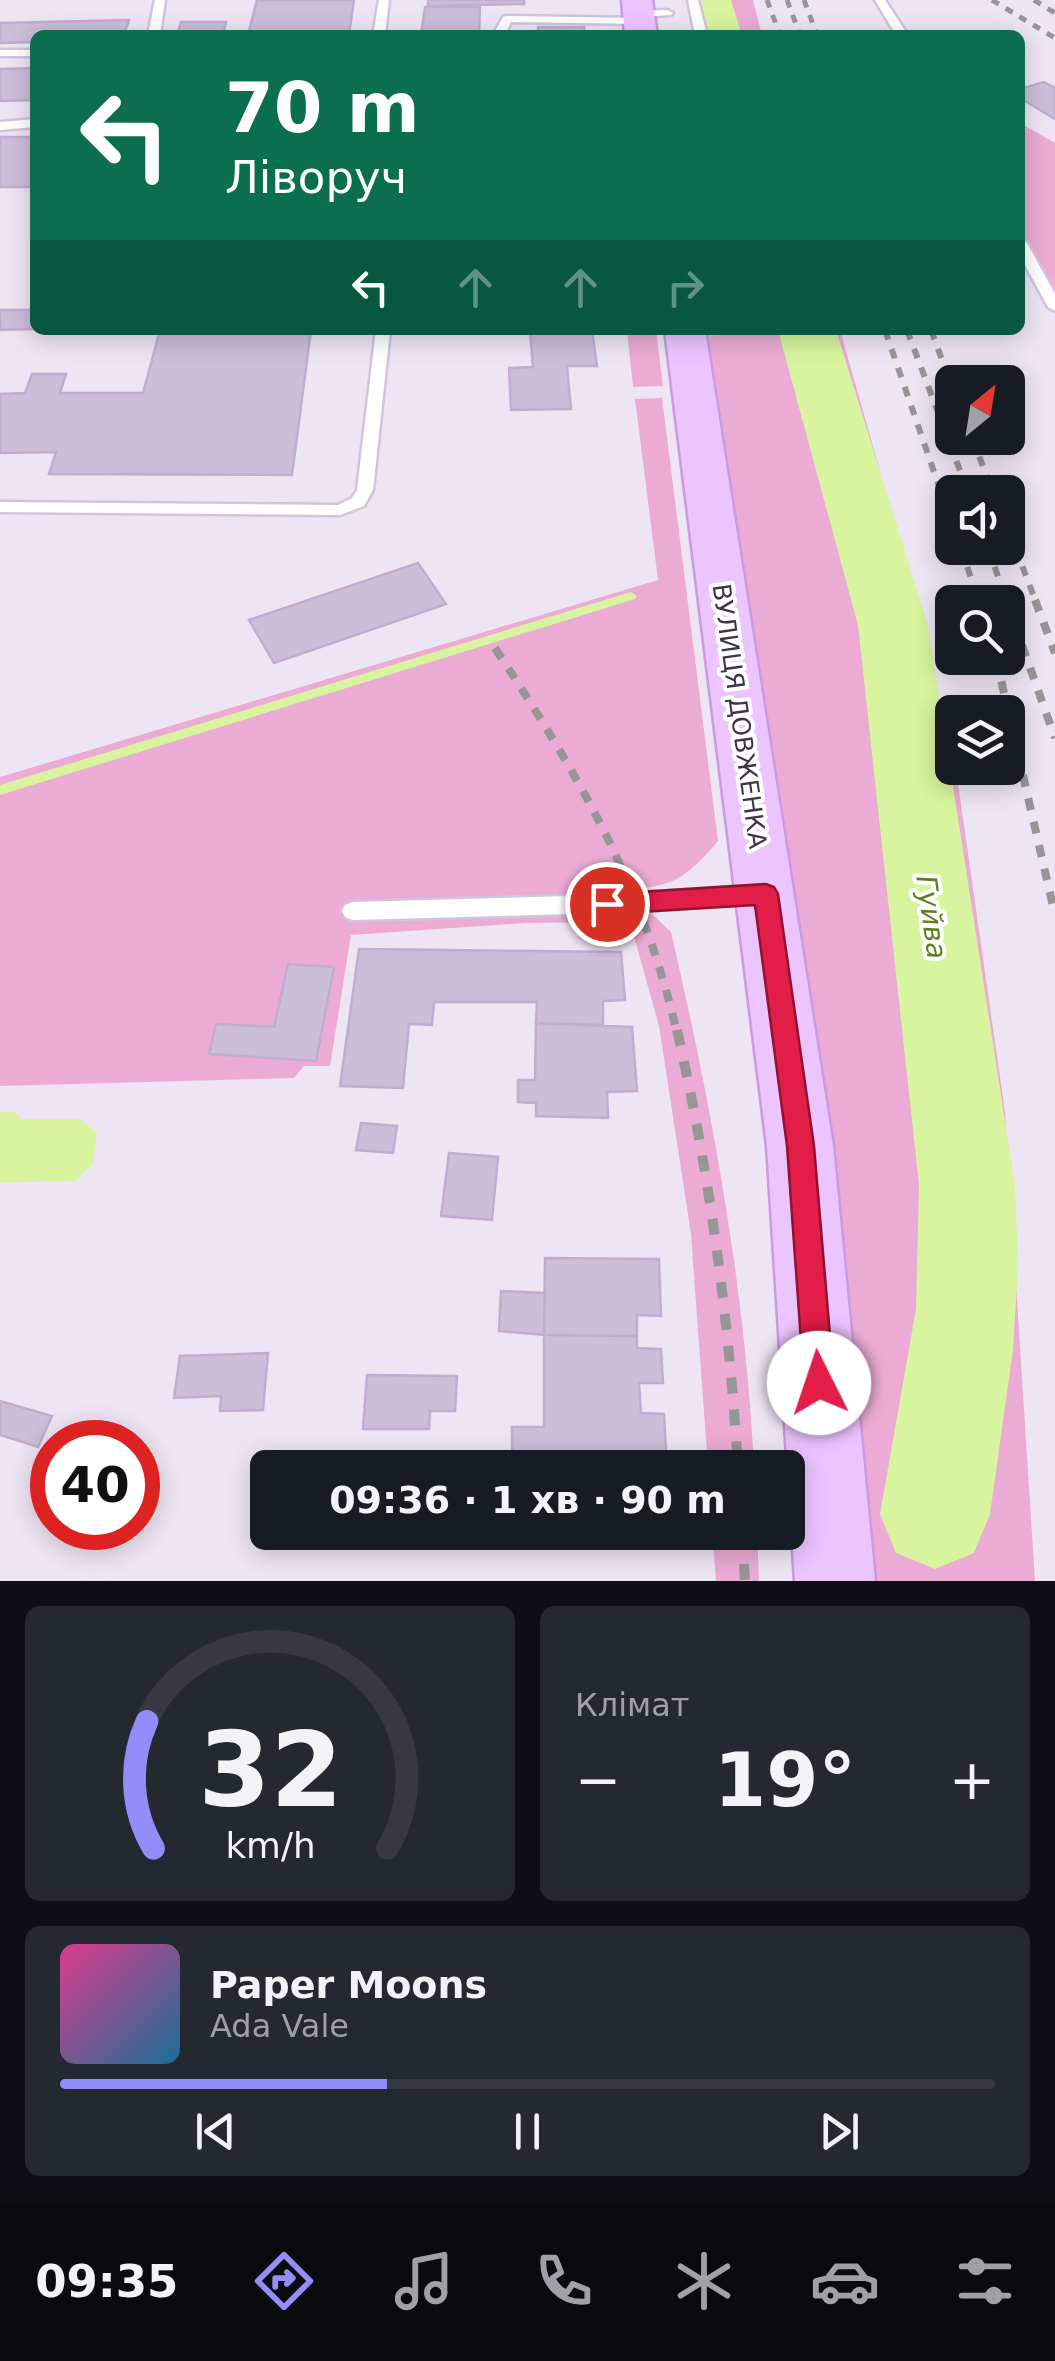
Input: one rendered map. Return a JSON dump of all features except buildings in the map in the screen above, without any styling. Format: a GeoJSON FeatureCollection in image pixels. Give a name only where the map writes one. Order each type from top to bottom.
{"type":"FeatureCollection","features":[{"type":"Feature","properties":{"kind":"street","name":"ВУЛИЦЯ ДОВЖЕНКА"},"geometry":{"type":"LineString","coordinates":[[686,335],[800,1146],[835,1581]]}},
{"type":"Feature","properties":{"kind":"lane"},"geometry":{"type":"LineString","coordinates":[[155,30],[160,0]]}},
{"type":"Feature","properties":{"kind":"lane"},"geometry":{"type":"LineString","coordinates":[[380,30],[384,0]]}},
{"type":"Feature","properties":{"kind":"lane"},"geometry":{"type":"LineString","coordinates":[[693,0],[700,30]]}},
{"type":"Feature","properties":{"kind":"lane"},"geometry":{"type":"LineString","coordinates":[[880,0],[899,30]]}},
{"type":"Feature","properties":{"kind":"lane"},"geometry":{"type":"LineString","coordinates":[[500,30],[502,22],[508,20],[643,17]]}},
{"type":"Feature","properties":{"kind":"lane"},"geometry":{"type":"LineString","coordinates":[[0,53],[30,54]]}},
{"type":"Feature","properties":{"kind":"lane"},"geometry":{"type":"LineString","coordinates":[[0,126],[30,124]]}},
{"type":"Feature","properties":{"kind":"lane"},"geometry":{"type":"LineString","coordinates":[[1025,252],[1055,307]]}},
{"type":"Feature","properties":{"kind":"lane"},"geometry":{"type":"LineString","coordinates":[[0,507],[340,510],[358,502],[365,490],[382,335]]}},
{"type":"Feature","properties":{"kind":"lane"},"geometry":{"type":"LineString","coordinates":[[353,911],[607,904],[766,894]]}},
{"type":"Feature","properties":{"kind":"shaded area"},"geometry":{"type":"Polygon","coordinates":[[[693,0],[753,0],[761,30],[700,30],[693,0]]]}},
{"type":"Feature","properties":{"kind":"shaded area"},"geometry":{"type":"Polygon","coordinates":[[[1025,126],[1055,143],[1055,304],[1025,250],[1025,126]]]}},
{"type":"Feature","properties":{"kind":"shaded area"},"geometry":{"type":"Polygon","coordinates":[[[628,335],[657,335],[663,386],[633,387],[628,335]]]}},
{"type":"Feature","properties":{"kind":"shaded area"},"geometry":{"type":"Polygon","coordinates":[[[685,335],[841,335],[896,527],[937,695],[935,785],[958,785],[1005,1112],[1035,1581],[835,1581],[685,335]]]}},
{"type":"Feature","properties":{"kind":"shaded area"},"geometry":{"type":"Polygon","coordinates":[[[662,398],[718,841],[692,868],[670,882],[607,890],[608,913],[652,914],[671,932],[700,1065],[735,1265],[753,1450],[707,1450],[691,1234],[659,1026],[630,922],[525,923],[351,935],[330,1066],[304,1066],[294,1078],[0,1086],[0,777],[658,580],[635,399],[662,398]]]}},
{"type":"Feature","properties":{"kind":"shaded area"},"geometry":{"type":"Polygon","coordinates":[[[0,1112],[14,1112],[21,1119],[80,1119],[97,1133],[93,1164],[75,1181],[0,1183],[0,1112]]]}},
{"type":"Feature","properties":{"kind":"shaded area"},"geometry":{"type":"Polygon","coordinates":[[[713,1550],[758,1550],[759,1581],[716,1581],[713,1550]]]}},
{"type":"Feature","properties":{"kind":"waterway","name":"Гуйва"},"geometry":{"type":"LineString","coordinates":[[710,0],[719,30]]}},
{"type":"Feature","properties":{"kind":"waterway","name":"Гуйва"},"geometry":{"type":"LineString","coordinates":[[808,335],[893,625],[967,1185],[966,1309],[935,1514]]}},
{"type":"Feature","properties":{"kind":"waterway"},"geometry":{"type":"LineString","coordinates":[[0,790],[631,596]]}},
{"type":"Feature","properties":{"kind":"railway"},"geometry":{"type":"LineString","coordinates":[[767,0],[778,30]]}},
{"type":"Feature","properties":{"kind":"railway"},"geometry":{"type":"LineString","coordinates":[[787,0],[798,30]]}},
{"type":"Feature","properties":{"kind":"railway"},"geometry":{"type":"LineString","coordinates":[[804,0],[815,30]]}},
{"type":"Feature","properties":{"kind":"railway"},"geometry":{"type":"LineString","coordinates":[[992,0],[1055,38]]}},
{"type":"Feature","properties":{"kind":"railway"},"geometry":{"type":"LineString","coordinates":[[1034,0],[1055,13]]}},
{"type":"Feature","properties":{"kind":"railway"},"geometry":{"type":"LineString","coordinates":[[887,335],[935,475]]}},
{"type":"Feature","properties":{"kind":"railway"},"geometry":{"type":"LineString","coordinates":[[909,335],[962,475]]}},
{"type":"Feature","properties":{"kind":"railway"},"geometry":{"type":"LineString","coordinates":[[933,335],[944,365]]}},
{"type":"Feature","properties":{"kind":"railway"},"geometry":{"type":"LineString","coordinates":[[979,455],[986,475]]}},
{"type":"Feature","properties":{"kind":"railway"},"geometry":{"type":"LineString","coordinates":[[967,565],[973,585]]}},
{"type":"Feature","properties":{"kind":"railway"},"geometry":{"type":"LineString","coordinates":[[994,565],[1001,585]]}},
{"type":"Feature","properties":{"kind":"railway"},"geometry":{"type":"LineString","coordinates":[[1022,565],[1036,602]]}},
{"type":"Feature","properties":{"kind":"railway"},"geometry":{"type":"LineString","coordinates":[[1035,600],[1055,653]]}},
{"type":"Feature","properties":{"kind":"railway"},"geometry":{"type":"LineString","coordinates":[[495,648],[554,741],[604,832],[646,927],[677,1033]]}},
{"type":"Feature","properties":{"kind":"railway"},"geometry":{"type":"LineString","coordinates":[[1025,654],[1055,738]]}},
{"type":"Feature","properties":{"kind":"railway"},"geometry":{"type":"LineString","coordinates":[[1000,675],[1055,915]]}},
{"type":"Feature","properties":{"kind":"railway"},"geometry":{"type":"LineString","coordinates":[[677,1030],[716,1248],[737,1450]]}},
{"type":"Feature","properties":{"kind":"railway"},"geometry":{"type":"LineString","coordinates":[[743,1550],[745,1581]]}},
{"type":"Feature","properties":{"kind":"route"},"geometry":{"type":"LineString","coordinates":[[607,904],[766,894],[800,1146],[819,1383]]}}]}
